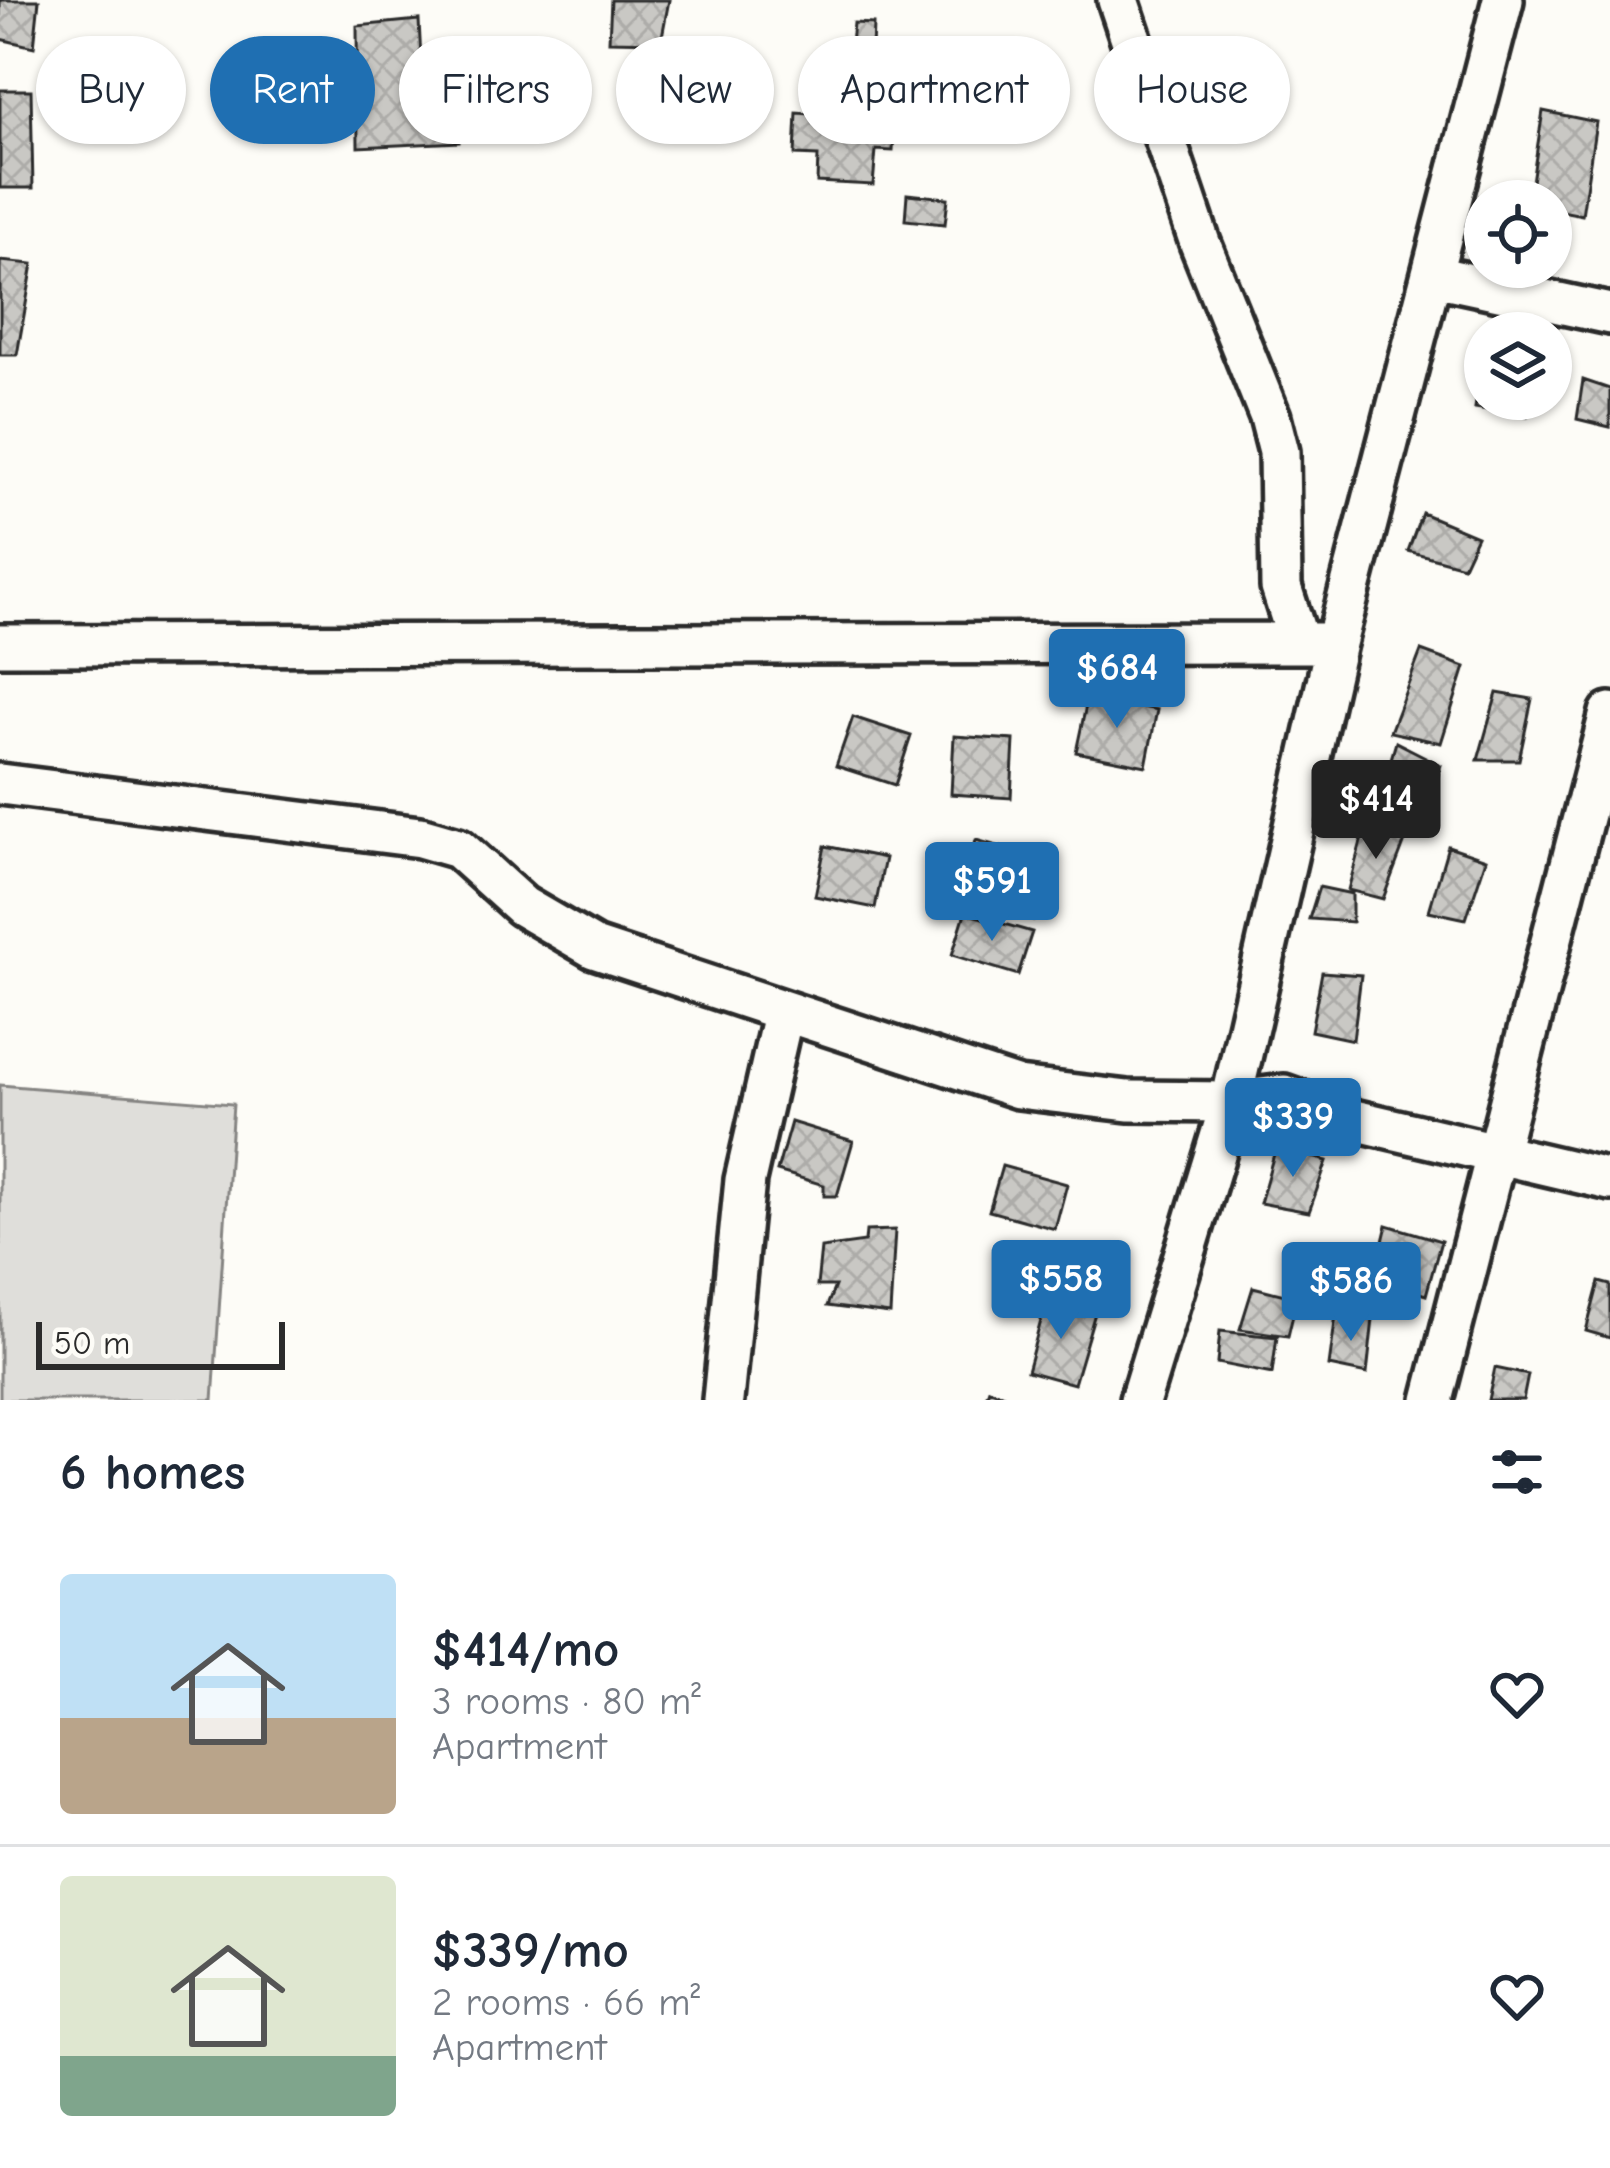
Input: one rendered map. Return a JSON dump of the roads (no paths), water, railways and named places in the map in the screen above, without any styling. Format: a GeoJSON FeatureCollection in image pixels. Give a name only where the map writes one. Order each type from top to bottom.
{"type":"FeatureCollection","features":[{"type":"Feature","properties":{"kind":"street"},"geometry":{"type":"LineString","coordinates":[[1118,0],[1200,243],[1270,418],[1279,452],[1281,586],[1318,643]]}},
{"type":"Feature","properties":{"kind":"street"},"geometry":{"type":"LineString","coordinates":[[1140,1400],[1231,1102],[1318,643],[1434,276],[1501,0]]}},
{"type":"Feature","properties":{"kind":"street"},"geometry":{"type":"LineString","coordinates":[[1434,276],[1610,314]]}},
{"type":"Feature","properties":{"kind":"street"},"geometry":{"type":"LineString","coordinates":[[0,645],[1318,643]]}},
{"type":"Feature","properties":{"kind":"street"},"geometry":{"type":"LineString","coordinates":[[1433,1400],[1610,712]]}},
{"type":"Feature","properties":{"kind":"street"},"geometry":{"type":"LineString","coordinates":[[0,784],[420,837],[458,848],[522,906],[594,948],[1018,1088],[1128,1101],[1231,1102],[1284,1095],[1354,1120],[1610,1180]]}},
{"type":"Feature","properties":{"kind":"street"},"geometry":{"type":"LineString","coordinates":[[723,1400],[746,1180],[783,1014]]}}]}
